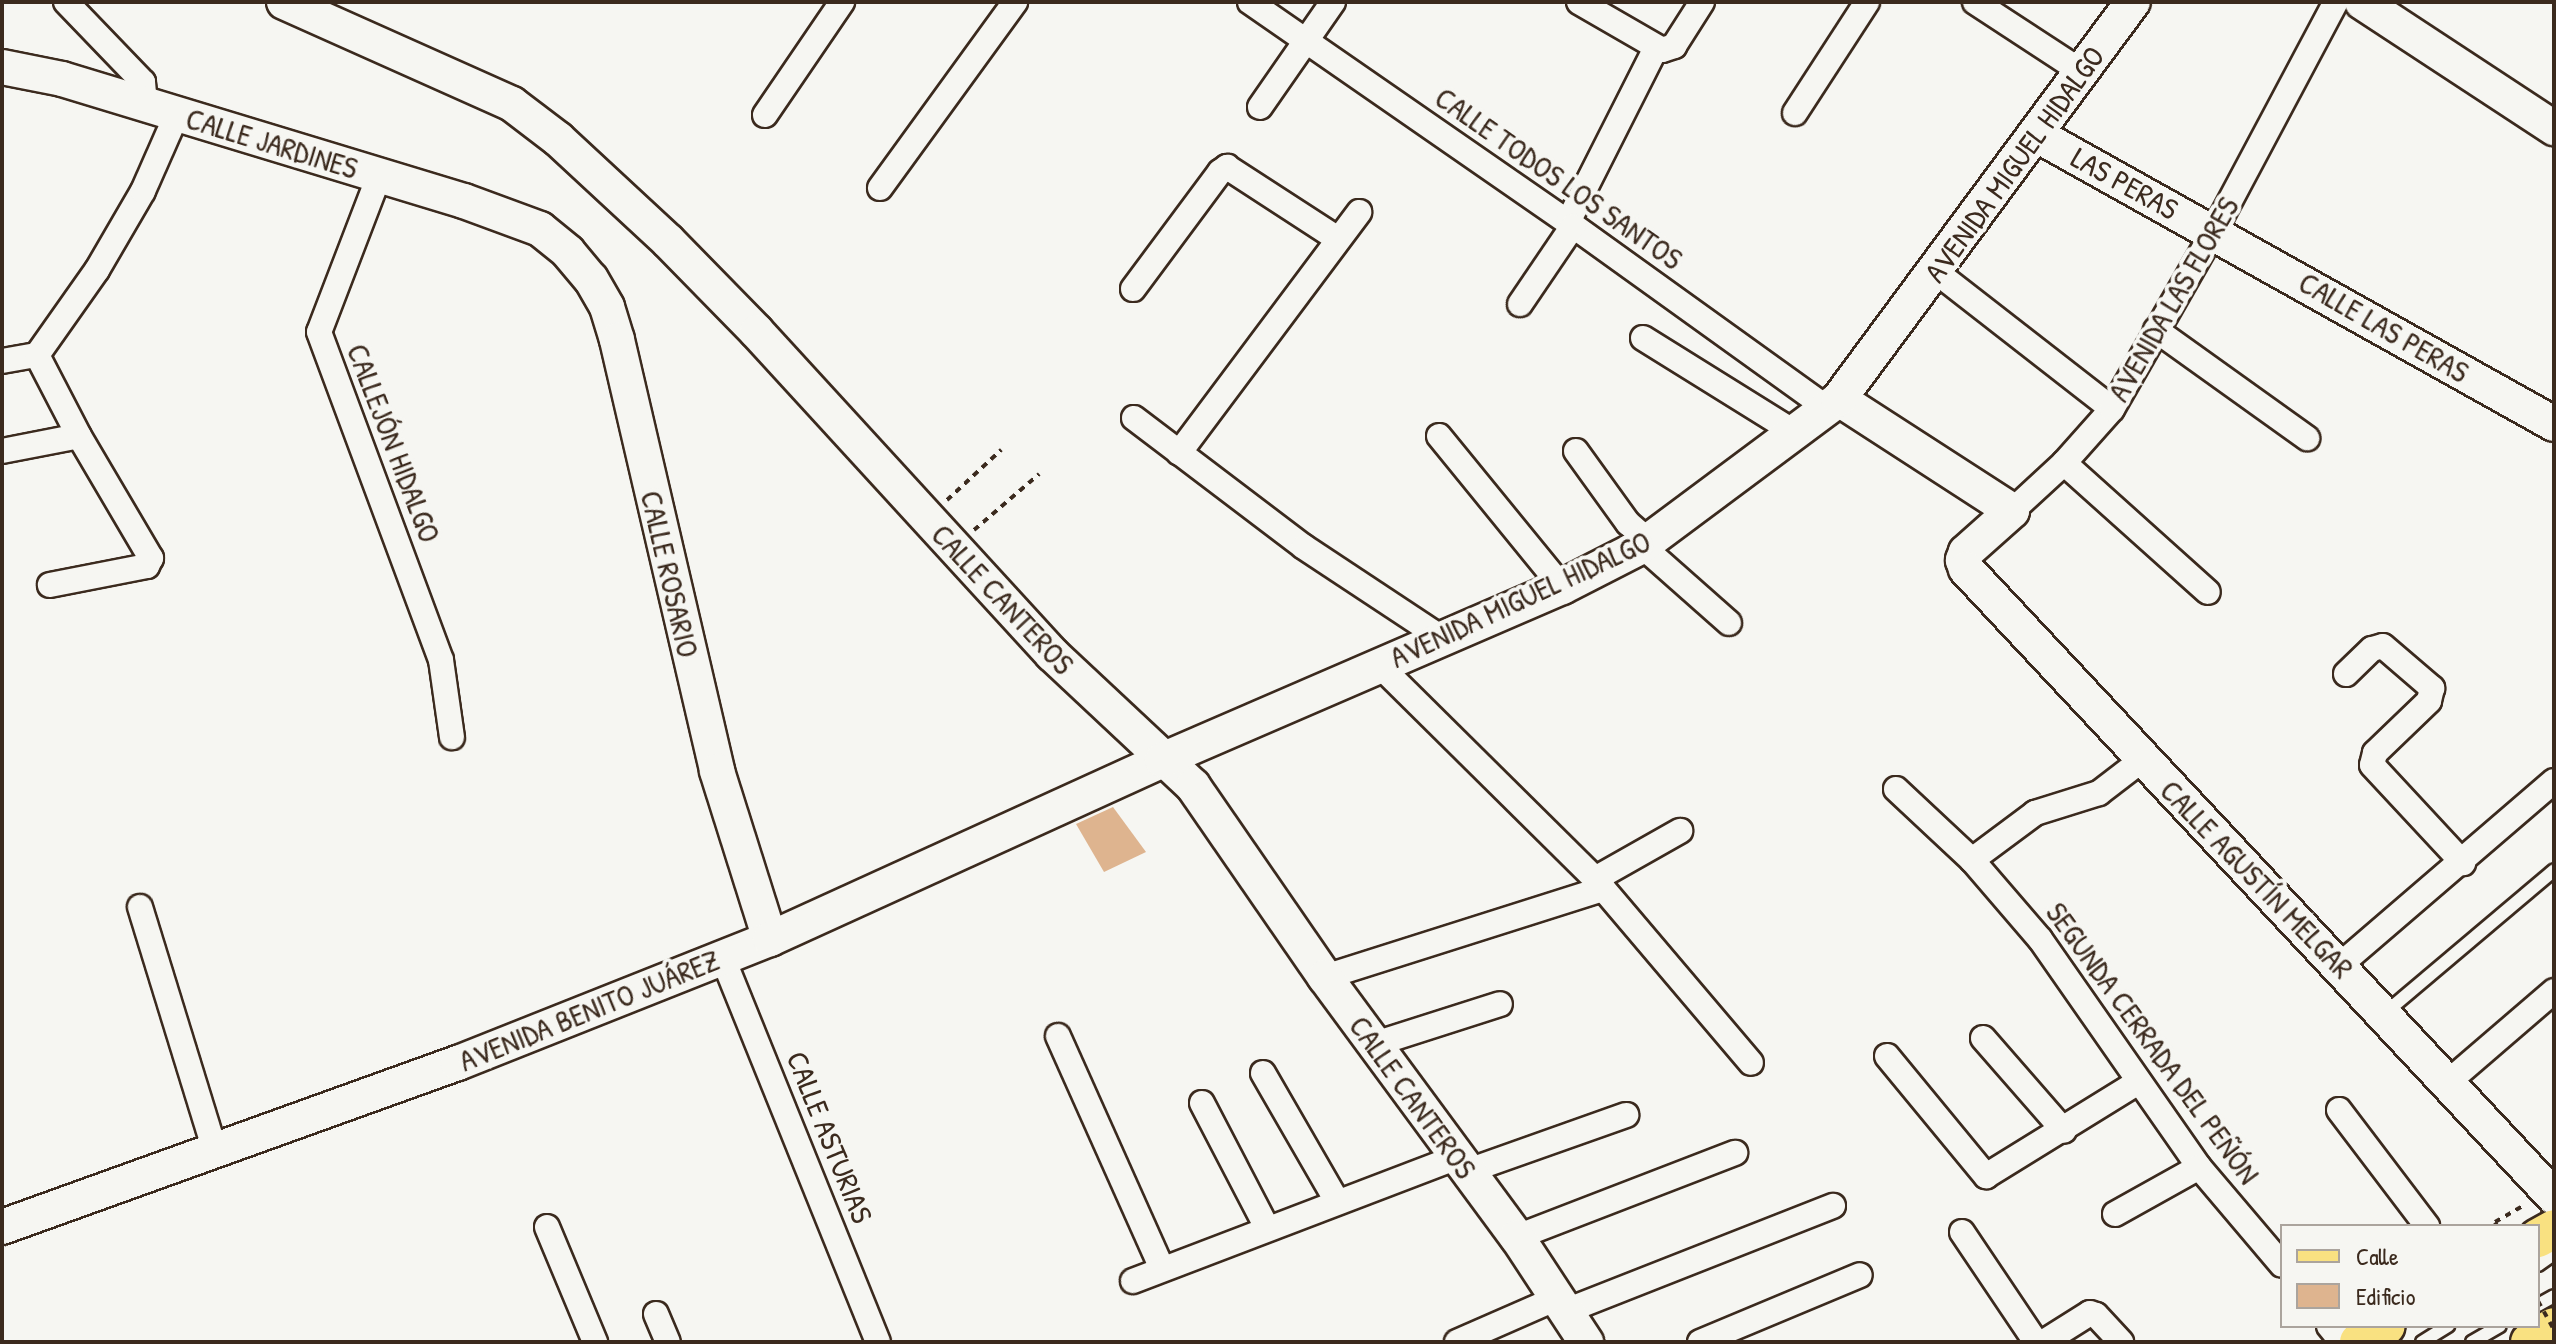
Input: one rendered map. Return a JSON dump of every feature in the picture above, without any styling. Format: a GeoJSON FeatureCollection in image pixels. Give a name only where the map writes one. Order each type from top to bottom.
{"type":"FeatureCollection","features":[{"type":"Feature","properties":{"kind":"main road"},"geometry":{"type":"LineString","coordinates":[[2539,1213],[2554,1229]]}},
{"type":"Feature","properties":{"kind":"main road"},"geometry":{"type":"LineString","coordinates":[[2359,1342],[2383,1328]]}},
{"type":"Feature","properties":{"kind":"main road"},"geometry":{"type":"LineString","coordinates":[[2530,1342],[2554,1329]]}},
{"type":"Feature","properties":{"kind":"street"},"geometry":{"type":"LineString","coordinates":[[2,361],[37,355],[97,270],[136,204],[161,109],[143,82],[66,2]]}},
{"type":"Feature","properties":{"kind":"street","name":"CALLE CANTEROS"},"geometry":{"type":"LineString","coordinates":[[284,2],[512,104],[558,139],[668,241],[757,332],[1052,654],[1193,786],[1325,977],[1517,1237],[1586,1342]]}},
{"type":"Feature","properties":{"kind":"street"},"geometry":{"type":"LineString","coordinates":[[765,115],[842,2]]}},
{"type":"Feature","properties":{"kind":"street"},"geometry":{"type":"LineString","coordinates":[[880,188],[1015,2]]}},
{"type":"Feature","properties":{"kind":"street","name":"CALLE TODOS LOS SANTOS"},"geometry":{"type":"LineString","coordinates":[[1250,2],[1834,404]]}},
{"type":"Feature","properties":{"kind":"street"},"geometry":{"type":"LineString","coordinates":[[1260,107],[1309,41],[1333,2]]}},
{"type":"Feature","properties":{"kind":"street"},"geometry":{"type":"LineString","coordinates":[[1579,2],[1662,49]]}},
{"type":"Feature","properties":{"kind":"street"},"geometry":{"type":"LineString","coordinates":[[1520,304],[1570,224],[1662,49],[1678,40],[1702,2]]}},
{"type":"Feature","properties":{"kind":"street"},"geometry":{"type":"LineString","coordinates":[[1795,113],[1867,2]]}},
{"type":"Feature","properties":{"kind":"street"},"geometry":{"type":"LineString","coordinates":[[1975,2],[2082,72]]}},
{"type":"Feature","properties":{"kind":"street","name":"AVENIDA MIGUEL HIDALGO"},"geometry":{"type":"LineString","coordinates":[[1162,760],[1440,637],[1562,587],[1646,544],[1797,434],[1834,404],[2133,2]]}},
{"type":"Feature","properties":{"kind":"street","name":"AVENIDA LAS FLORES"},"geometry":{"type":"LineString","coordinates":[[1963,560],[1966,552],[2064,463],[2112,409],[2214,231],[2336,2]]}},
{"type":"Feature","properties":{"kind":"street"},"geometry":{"type":"LineString","coordinates":[[2362,2],[2554,128]]}},
{"type":"Feature","properties":{"kind":"street","name":"CALLE JARDINES"},"geometry":{"type":"LineString","coordinates":[[2,67],[62,79],[464,201],[540,229]]}},
{"type":"Feature","properties":{"kind":"street","name":"LAS PERAS"},"geometry":{"type":"LineString","coordinates":[[2037,135],[2214,231]]}},
{"type":"Feature","properties":{"kind":"street"},"geometry":{"type":"LineString","coordinates":[[1133,289],[1220,172],[1227,167],[1338,239]]}},
{"type":"Feature","properties":{"kind":"street","name":"CALLEJÓN HIDALGO"},"geometry":{"type":"LineString","coordinates":[[379,176],[319,332],[441,660],[452,737]]}},
{"type":"Feature","properties":{"kind":"street"},"geometry":{"type":"LineString","coordinates":[[1179,453],[1359,212]]}},
{"type":"Feature","properties":{"kind":"street","name":"CALLE ROSARIO"},"geometry":{"type":"LineString","coordinates":[[540,229],[568,252],[591,279],[607,307],[717,771],[770,939]]}},
{"type":"Feature","properties":{"kind":"street","name":"CALLE LAS PERAS"},"geometry":{"type":"LineString","coordinates":[[2214,231],[2554,424]]}},
{"type":"Feature","properties":{"kind":"street"},"geometry":{"type":"LineString","coordinates":[[1935,271],[2112,409]]}},
{"type":"Feature","properties":{"kind":"street"},"geometry":{"type":"LineString","coordinates":[[2156,330],[2307,438]]}},
{"type":"Feature","properties":{"kind":"street"},"geometry":{"type":"LineString","coordinates":[[1643,338],[1797,434]]}},
{"type":"Feature","properties":{"kind":"street"},"geometry":{"type":"LineString","coordinates":[[37,355],[79,436],[150,554],[150,563],[50,585]]}},
{"type":"Feature","properties":{"kind":"street"},"geometry":{"type":"LineString","coordinates":[[1834,404],[2012,511]]}},
{"type":"Feature","properties":{"kind":"street"},"geometry":{"type":"LineString","coordinates":[[1134,418],[1304,547],[1440,637]]}},
{"type":"Feature","properties":{"kind":"street"},"geometry":{"type":"LineString","coordinates":[[2,451],[79,436]]}},
{"type":"Feature","properties":{"kind":"street"},"geometry":{"type":"LineString","coordinates":[[1439,436],[1562,587]]}},
{"type":"Feature","properties":{"kind":"street"},"geometry":{"type":"LineString","coordinates":[[1576,451],[1646,544],[1729,623]]}},
{"type":"Feature","properties":{"kind":"street"},"geometry":{"type":"LineString","coordinates":[[2064,463],[2208,592]]}},
{"type":"Feature","properties":{"kind":"street","name":"CALLE AGUSTÍN MELGAR"},"geometry":{"type":"LineString","coordinates":[[1963,560],[1966,569],[2142,760],[2340,965],[2447,1083],[2539,1213]]}},
{"type":"Feature","properties":{"kind":"street"},"geometry":{"type":"LineString","coordinates":[[2346,674],[2372,649],[2383,646],[2432,688],[2429,701],[2375,753],[2372,765],[2463,863]]}},
{"type":"Feature","properties":{"kind":"street"},"geometry":{"type":"LineString","coordinates":[[1379,665],[1599,884],[1751,1063]]}},
{"type":"Feature","properties":{"kind":"street","name":"AVENIDA BENITO JUÁREZ"},"geometry":{"type":"LineString","coordinates":[[2,1227],[458,1063],[770,939],[1162,760]]}},
{"type":"Feature","properties":{"kind":"street"},"geometry":{"type":"LineString","coordinates":[[1972,860],[2035,813],[2099,793],[2142,760]]}},
{"type":"Feature","properties":{"kind":"street"},"geometry":{"type":"LineString","coordinates":[[2340,965],[2463,863],[2554,781]]}},
{"type":"Feature","properties":{"kind":"street","name":"SEGUNDA CERRADA DEL PEÑÓN"},"geometry":{"type":"LineString","coordinates":[[1896,789],[1972,860],[2040,939],[2199,1167],[2280,1263]]}},
{"type":"Feature","properties":{"kind":"street"},"geometry":{"type":"LineString","coordinates":[[1325,977],[1599,884],[1680,831]]}},
{"type":"Feature","properties":{"kind":"street"},"geometry":{"type":"LineString","coordinates":[[140,907],[215,1151]]}},
{"type":"Feature","properties":{"kind":"street","name":"CALLE ASTURIAS"},"geometry":{"type":"LineString","coordinates":[[722,956],[878,1342]]}},
{"type":"Feature","properties":{"kind":"street"},"geometry":{"type":"LineString","coordinates":[[2447,1083],[2554,991]]}},
{"type":"Feature","properties":{"kind":"street"},"geometry":{"type":"LineString","coordinates":[[1375,1044],[1500,1004]]}},
{"type":"Feature","properties":{"kind":"street"},"geometry":{"type":"LineString","coordinates":[[1058,1036],[1162,1269]]}},
{"type":"Feature","properties":{"kind":"street"},"geometry":{"type":"LineString","coordinates":[[1983,1038],[2064,1131]]}},
{"type":"Feature","properties":{"kind":"street"},"geometry":{"type":"LineString","coordinates":[[1887,1056],[1984,1175],[1992,1175],[2138,1082]]}},
{"type":"Feature","properties":{"kind":"street"},"geometry":{"type":"LineString","coordinates":[[1263,1073],[1337,1201]]}},
{"type":"Feature","properties":{"kind":"street"},"geometry":{"type":"LineString","coordinates":[[1202,1103],[1267,1228]]}},
{"type":"Feature","properties":{"kind":"street"},"geometry":{"type":"LineString","coordinates":[[2339,1110],[2425,1224]]}},
{"type":"Feature","properties":{"kind":"street"},"geometry":{"type":"LineString","coordinates":[[1133,1281],[1337,1201],[1626,1115]]}},
{"type":"Feature","properties":{"kind":"street"},"geometry":{"type":"LineString","coordinates":[[1517,1237],[1735,1153]]}},
{"type":"Feature","properties":{"kind":"street"},"geometry":{"type":"LineString","coordinates":[[2115,1214],[2199,1167]]}},
{"type":"Feature","properties":{"kind":"street"},"geometry":{"type":"LineString","coordinates":[[1457,1342],[1833,1206]]}},
{"type":"Feature","properties":{"kind":"street"},"geometry":{"type":"LineString","coordinates":[[547,1227],[595,1342]]}},
{"type":"Feature","properties":{"kind":"street"},"geometry":{"type":"LineString","coordinates":[[1962,1232],[2036,1342]]}},
{"type":"Feature","properties":{"kind":"street"},"geometry":{"type":"LineString","coordinates":[[1700,1342],[1860,1275]]}},
{"type":"Feature","properties":{"kind":"street"},"geometry":{"type":"LineString","coordinates":[[2044,1342],[2090,1313],[2096,1315],[2121,1342]]}},
{"type":"Feature","properties":{"kind":"street"},"geometry":{"type":"LineString","coordinates":[[656,1314],[668,1342]]}},
{"type":"Feature","properties":{"kind":"lane"},"geometry":{"type":"LineString","coordinates":[[2384,1014],[2554,870]]}},
{"type":"Feature","properties":{"kind":"lane"},"geometry":{"type":"LineString","coordinates":[[2422,1342],[2445,1328]]}},
{"type":"Feature","properties":{"kind":"lane"},"geometry":{"type":"LineString","coordinates":[[2472,1342],[2496,1328]]}},
{"type":"Feature","properties":{"kind":"path"},"geometry":{"type":"LineString","coordinates":[[928,517],[1001,450]]}},
{"type":"Feature","properties":{"kind":"path"},"geometry":{"type":"LineString","coordinates":[[954,546],[1039,474]]}},
{"type":"Feature","properties":{"kind":"path"},"geometry":{"type":"LineString","coordinates":[[2496,1224],[2539,1213]]}},
{"type":"Feature","properties":{"kind":"path"},"geometry":{"type":"LineString","coordinates":[[2540,1306],[2554,1329]]}},
{"type":"Feature","properties":{"kind":"building"},"geometry":{"type":"Polygon","coordinates":[[[1113,807],[1146,852],[1104,872],[1076,824],[1113,807]]]}}]}
